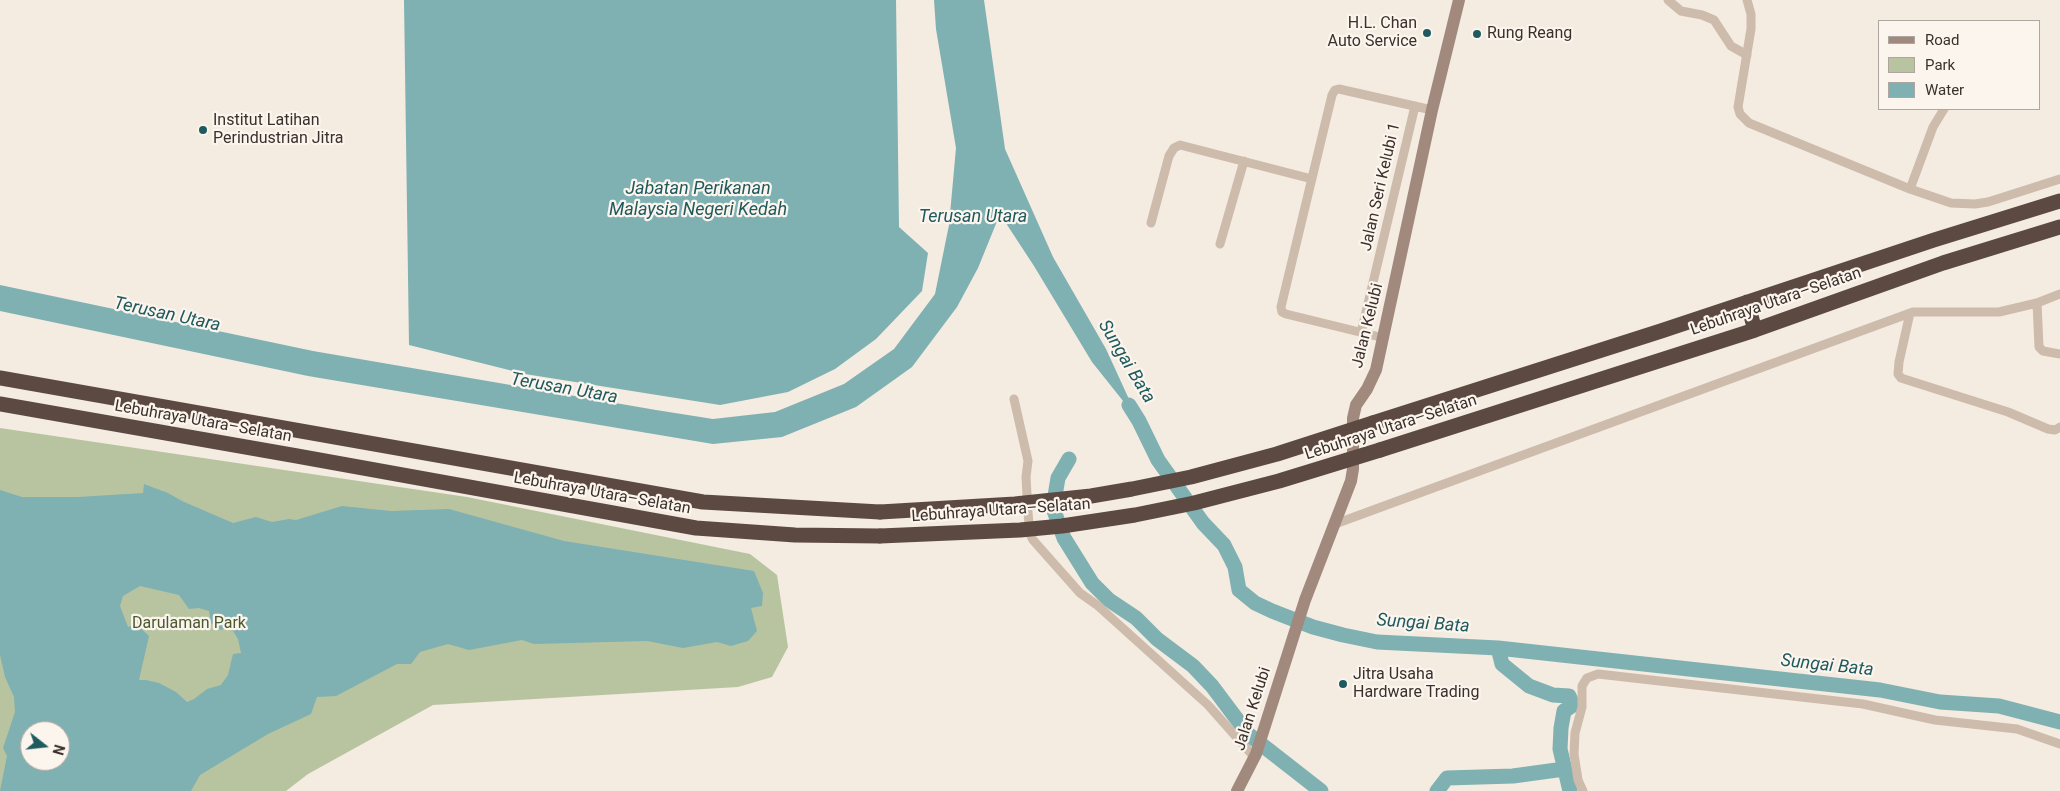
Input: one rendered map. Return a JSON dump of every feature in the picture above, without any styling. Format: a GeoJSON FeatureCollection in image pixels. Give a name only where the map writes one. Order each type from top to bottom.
{"type":"FeatureCollection","features":[{"type":"Feature","properties":{"kind":"highway","name":"Lebuhraya Utara–Selatan"},"geometry":{"type":"LineString","coordinates":[[0,378],[703,502],[880,512],[1033,502],[1132,489],[1191,477],[1268,457],[1934,240],[2060,201]]}},
{"type":"Feature","properties":{"kind":"highway","name":"Lebuhraya Utara–Selatan"},"geometry":{"type":"LineString","coordinates":[[0,404],[696,528],[803,535],[880,536],[1020,530],[1135,515],[1194,503],[1279,481],[1755,330],[1943,263],[2060,227]]}},
{"type":"Feature","properties":{"kind":"highway"},"geometry":{"type":"LineString","coordinates":[[1747,302],[1755,330]]}},
{"type":"Feature","properties":{"kind":"main road","name":"Jalan Kelubi"},"geometry":{"type":"LineString","coordinates":[[1237,791],[1255,756],[1305,600],[1347,494],[1353,469],[1352,429],[1354,412],[1376,370],[1432,110],[1459,0]]}},
{"type":"Feature","properties":{"kind":"street"},"geometry":{"type":"LineString","coordinates":[[1668,0],[1681,11],[1702,14],[1714,20],[1731,46],[1747,55]]}},
{"type":"Feature","properties":{"kind":"street"},"geometry":{"type":"LineString","coordinates":[[1747,0],[1751,14],[1747,55],[1738,100],[1740,114],[1744,120],[1910,189],[1951,203],[1975,204],[1988,202],[2060,179]]}},
{"type":"Feature","properties":{"kind":"street"},"geometry":{"type":"LineString","coordinates":[[1384,338],[1282,312],[1280,307],[1332,95],[1335,90],[1338,89],[1432,110]]}},
{"type":"Feature","properties":{"kind":"street","name":"Jalan Seri Kelubi 1"},"geometry":{"type":"LineString","coordinates":[[1361,333],[1415,106]]}},
{"type":"Feature","properties":{"kind":"street"},"geometry":{"type":"LineString","coordinates":[[1910,189],[1933,127],[1943,110]]}},
{"type":"Feature","properties":{"kind":"street"},"geometry":{"type":"LineString","coordinates":[[1151,223],[1169,156],[1174,148],[1180,145],[1312,179]]}},
{"type":"Feature","properties":{"kind":"street"},"geometry":{"type":"LineString","coordinates":[[1220,244],[1244,161]]}},
{"type":"Feature","properties":{"kind":"street"},"geometry":{"type":"LineString","coordinates":[[1335,524],[1910,313],[1991,313],[2038,303],[2060,294]]}},
{"type":"Feature","properties":{"kind":"street"},"geometry":{"type":"LineString","coordinates":[[2038,303],[2039,347],[2043,351],[2060,354]]}},
{"type":"Feature","properties":{"kind":"street"},"geometry":{"type":"LineString","coordinates":[[1910,313],[1899,362],[1898,374],[1902,378],[2008,412],[2048,430],[2060,427]]}},
{"type":"Feature","properties":{"kind":"street"},"geometry":{"type":"LineString","coordinates":[[1014,399],[1028,461],[1026,477],[1028,513],[1030,534],[1033,540],[1080,593],[1097,605],[1208,705],[1255,756]]}},
{"type":"Feature","properties":{"kind":"street"},"geometry":{"type":"LineString","coordinates":[[1583,791],[1578,780],[1574,754],[1575,733],[1582,707],[1582,686],[1587,678],[1598,674],[1863,704],[1935,720],[2017,729],[2060,744]]}},
{"type":"Feature","properties":{"kind":"green space","name":"Darulaman Park"},"geometry":{"type":"Polygon","coordinates":[[[0,428],[467,497],[750,554],[777,575],[788,647],[772,677],[738,687],[433,705],[308,774],[286,791],[0,791],[0,428]]]}},
{"type":"Feature","properties":{"kind":"water","name":"Jabatan Perikanan Malaysia Negeri Kedah"},"geometry":{"type":"Polygon","coordinates":[[[404,0],[896,0],[899,227],[928,253],[922,291],[876,339],[835,369],[788,392],[720,405],[525,374],[409,345],[404,0]]]}},
{"type":"Feature","properties":{"kind":"water","name":"Terusan Utara"},"geometry":{"type":"Polygon","coordinates":[[[934,0],[984,0],[1005,149],[1053,257],[1106,349],[1139,421],[1092,362],[1000,214],[978,268],[957,307],[912,367],[856,407],[782,437],[713,444],[308,376],[0,311],[0,285],[313,351],[656,410],[713,419],[775,412],[844,384],[894,349],[935,294],[949,225],[956,148],[936,29],[934,0]]]}},
{"type":"Feature","properties":{"kind":"water","name":"Darulaman Park"},"geometry":{"type":"Polygon","coordinates":[[[144,484],[233,523],[256,517],[272,522],[289,519],[296,520],[342,506],[391,511],[449,509],[564,541],[754,571],[763,593],[762,606],[751,608],[757,631],[748,641],[731,646],[717,642],[683,648],[647,641],[534,644],[522,640],[469,650],[448,644],[420,652],[411,664],[397,664],[336,696],[317,697],[311,714],[268,734],[200,775],[191,791],[0,791],[7,756],[3,748],[15,712],[14,697],[5,677],[0,655],[0,490],[22,497],[78,497],[143,493],[144,484]],[[140,586],[123,596],[120,606],[128,627],[136,624],[149,636],[139,680],[159,683],[176,692],[187,702],[207,689],[221,685],[228,675],[233,654],[241,653],[238,639],[230,626],[221,630],[211,623],[209,611],[199,608],[189,609],[179,595],[140,586]]]}},
{"type":"Feature","properties":{"kind":"waterway","name":"Sungai Bata"},"geometry":{"type":"LineString","coordinates":[[1129,405],[1158,460],[1203,523],[1224,545],[1235,567],[1239,590],[1255,603],[1313,627],[1377,642],[1498,648],[1880,690],[1940,702],[1999,706],[2060,722]]}},
{"type":"Feature","properties":{"kind":"waterway"},"geometry":{"type":"LineString","coordinates":[[1069,459],[1058,478],[1053,508],[1064,538],[1092,583],[1109,600],[1136,618],[1157,639],[1193,666],[1212,686],[1248,734],[1321,791]]}},
{"type":"Feature","properties":{"kind":"waterway"},"geometry":{"type":"LineString","coordinates":[[1498,648],[1502,664],[1529,686],[1553,695],[1569,696],[1573,705],[1564,711],[1560,749],[1570,791]]}},
{"type":"Feature","properties":{"kind":"waterway"},"geometry":{"type":"LineString","coordinates":[[1437,791],[1447,778],[1513,776],[1564,769]]}},
{"type":"Feature","properties":{"kind":"place","name":"H.L. Chan Auto Service"},"geometry":{"type":"Point","coordinates":[1427,33]}},
{"type":"Feature","properties":{"kind":"place","name":"Rung Reang"},"geometry":{"type":"Point","coordinates":[1477,34]}},
{"type":"Feature","properties":{"kind":"place","name":"Institut Latihan Perindustrian Jitra"},"geometry":{"type":"Point","coordinates":[203,130]}},
{"type":"Feature","properties":{"kind":"place","name":"Jitra Usaha Hardware Trading"},"geometry":{"type":"Point","coordinates":[1343,684]}}]}
